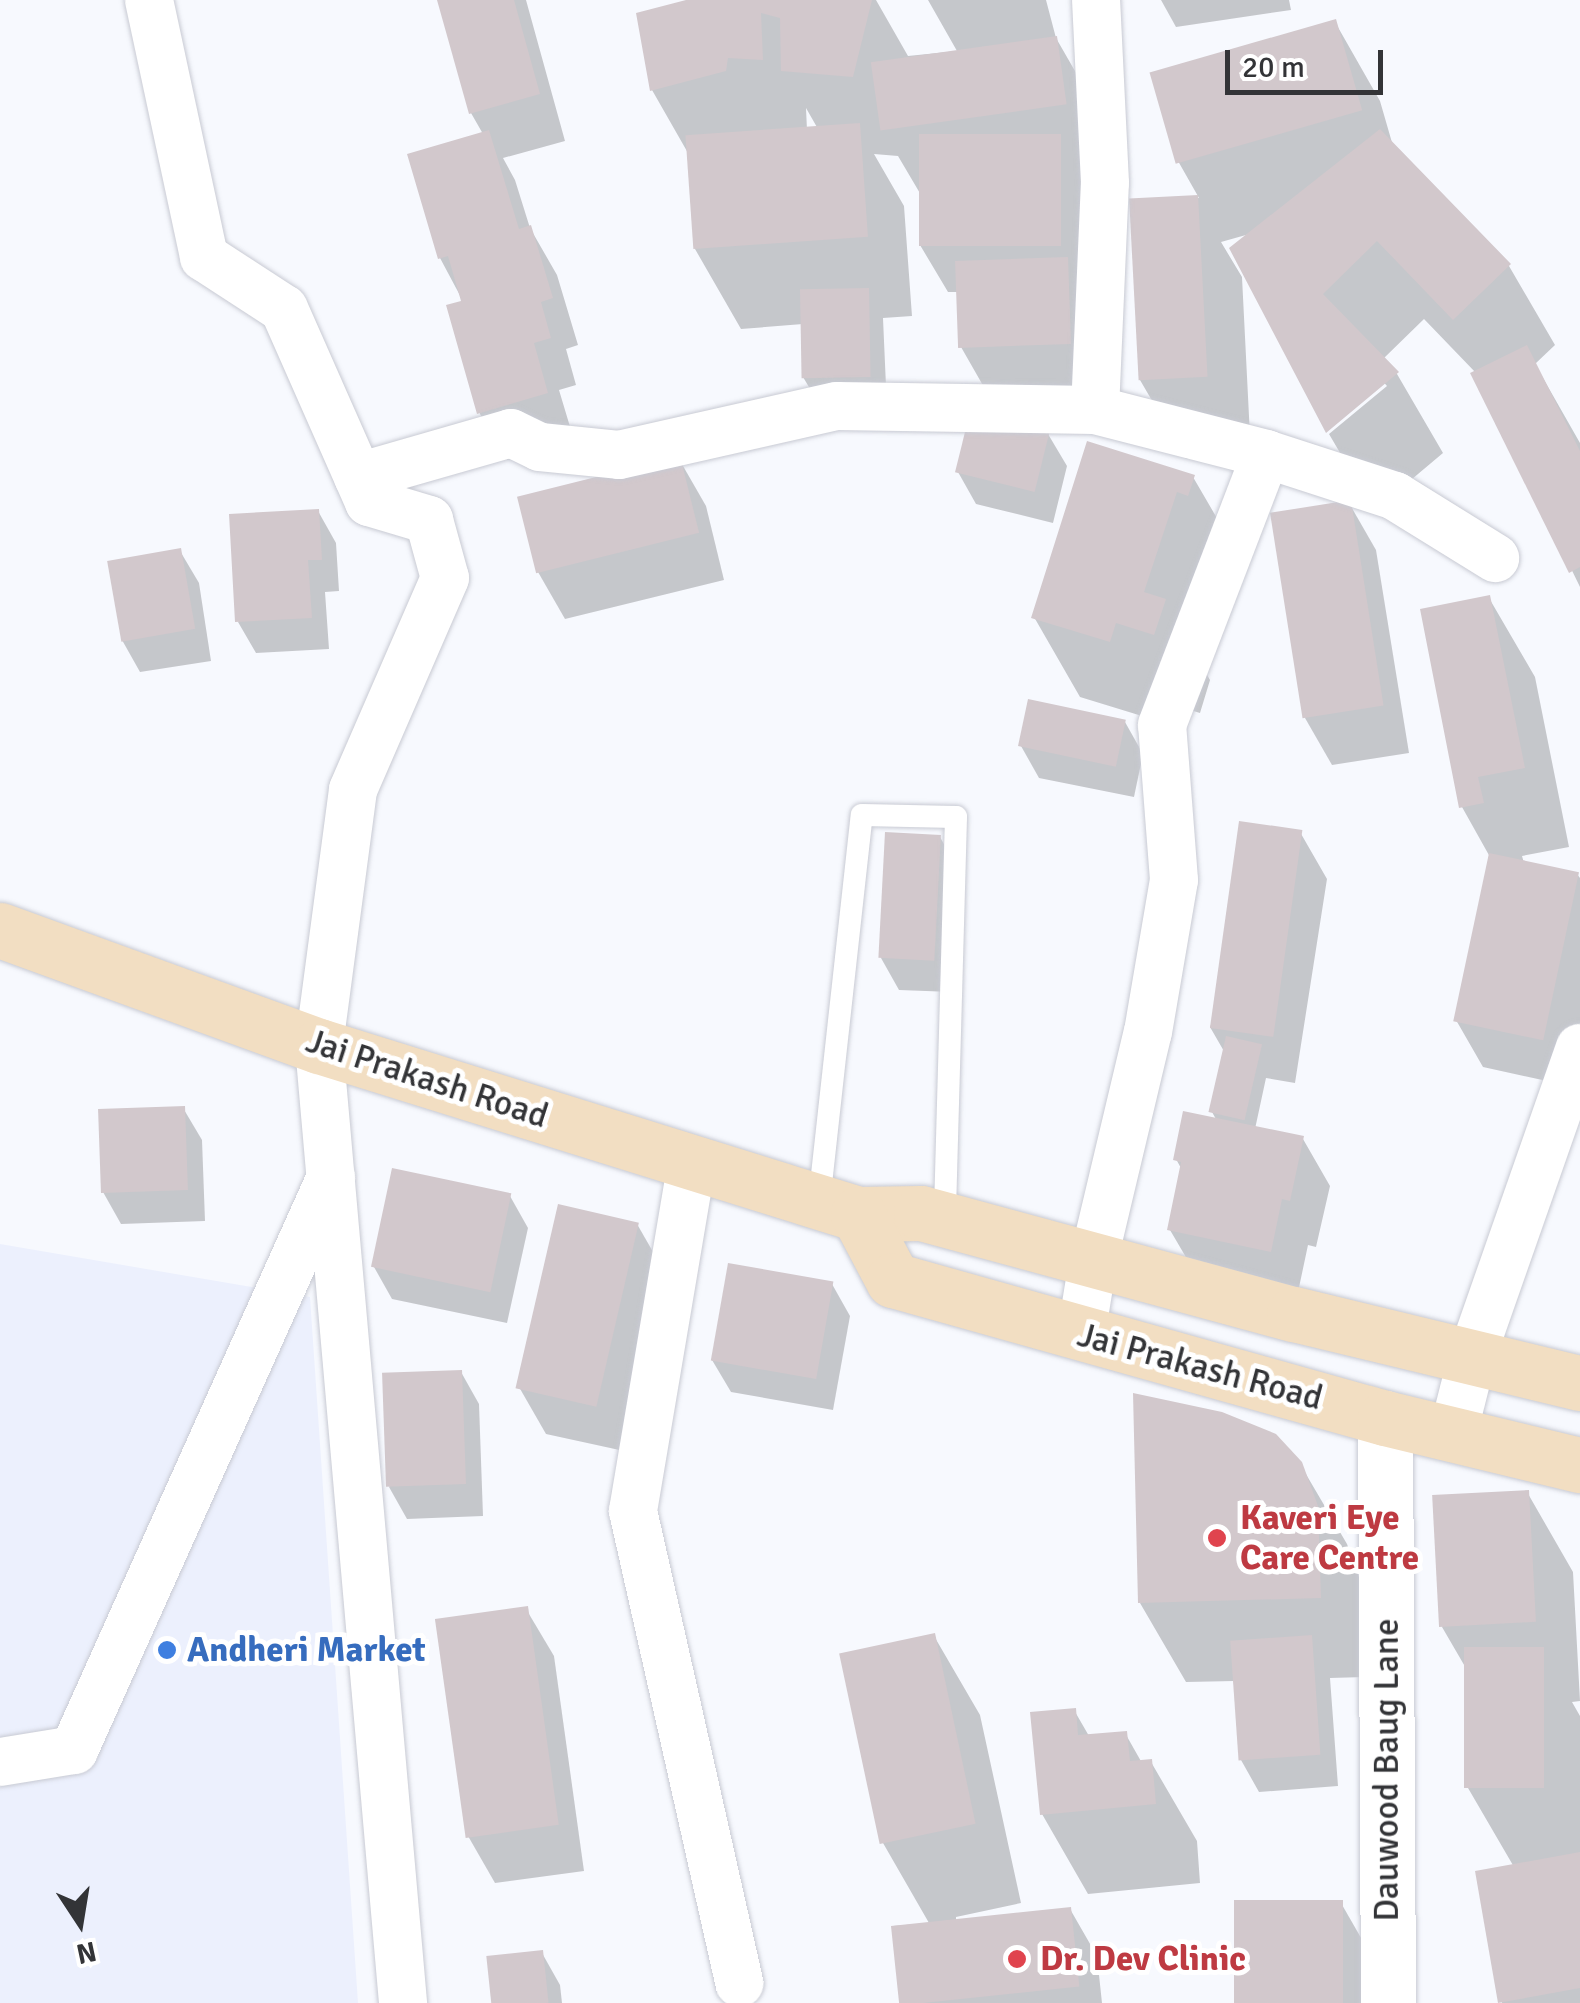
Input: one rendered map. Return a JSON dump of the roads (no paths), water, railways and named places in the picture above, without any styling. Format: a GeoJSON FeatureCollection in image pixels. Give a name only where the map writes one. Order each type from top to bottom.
{"type":"FeatureCollection","features":[{"type":"Feature","properties":{"kind":"main road","name":"Jai Prakash Road"},"geometry":{"type":"LineString","coordinates":[[0,930],[319,1046],[838,1208],[922,1213],[1093,1262],[1580,1383]]}},
{"type":"Feature","properties":{"kind":"main road","name":"Jai Prakash Road"},"geometry":{"type":"LineString","coordinates":[[838,1208],[893,1280],[1385,1418],[1580,1465]]}},
{"type":"Feature","properties":{"kind":"street"},"geometry":{"type":"LineString","coordinates":[[149,0],[204,256],[284,309],[370,502],[429,520],[445,578],[353,790],[319,1046],[402,2003]]}},
{"type":"Feature","properties":{"kind":"street"},"geometry":{"type":"LineString","coordinates":[[1094,410],[1105,183],[1096,0]]}},
{"type":"Feature","properties":{"kind":"street"},"geometry":{"type":"LineString","coordinates":[[358,477],[511,433],[540,447],[618,455],[837,406],[1094,410],[1266,454],[1395,496],[1495,558]]}},
{"type":"Feature","properties":{"kind":"street"},"geometry":{"type":"LineString","coordinates":[[1082,1335],[1093,1262],[1148,1032],[1174,880],[1162,726],[1266,454]]}},
{"type":"Feature","properties":{"kind":"street"},"geometry":{"type":"LineString","coordinates":[[1453,1433],[1472,1357],[1580,1048]]}},
{"type":"Feature","properties":{"kind":"street"},"geometry":{"type":"LineString","coordinates":[[692,1162],[633,1511],[739,1983]]}},
{"type":"Feature","properties":{"kind":"street"},"geometry":{"type":"LineString","coordinates":[[0,1762],[74,1750],[332,1173]]}},
{"type":"Feature","properties":{"kind":"street","name":"Dauwood Baug Lane"},"geometry":{"type":"LineString","coordinates":[[1385,1418],[1388,2003]]}},
{"type":"Feature","properties":{"kind":"lane"},"geometry":{"type":"LineString","coordinates":[[838,1208],[862,815],[956,816],[945,1220]]}},
{"type":"Feature","properties":{"kind":"place","name":"Kaveri Eye Care Centre"},"geometry":{"type":"Point","coordinates":[1217,1538]}},
{"type":"Feature","properties":{"kind":"place","name":"Andheri Market"},"geometry":{"type":"Point","coordinates":[167,1650]}},
{"type":"Feature","properties":{"kind":"place","name":"Dr. Dev Clinic"},"geometry":{"type":"Point","coordinates":[1017,1959]}}]}
